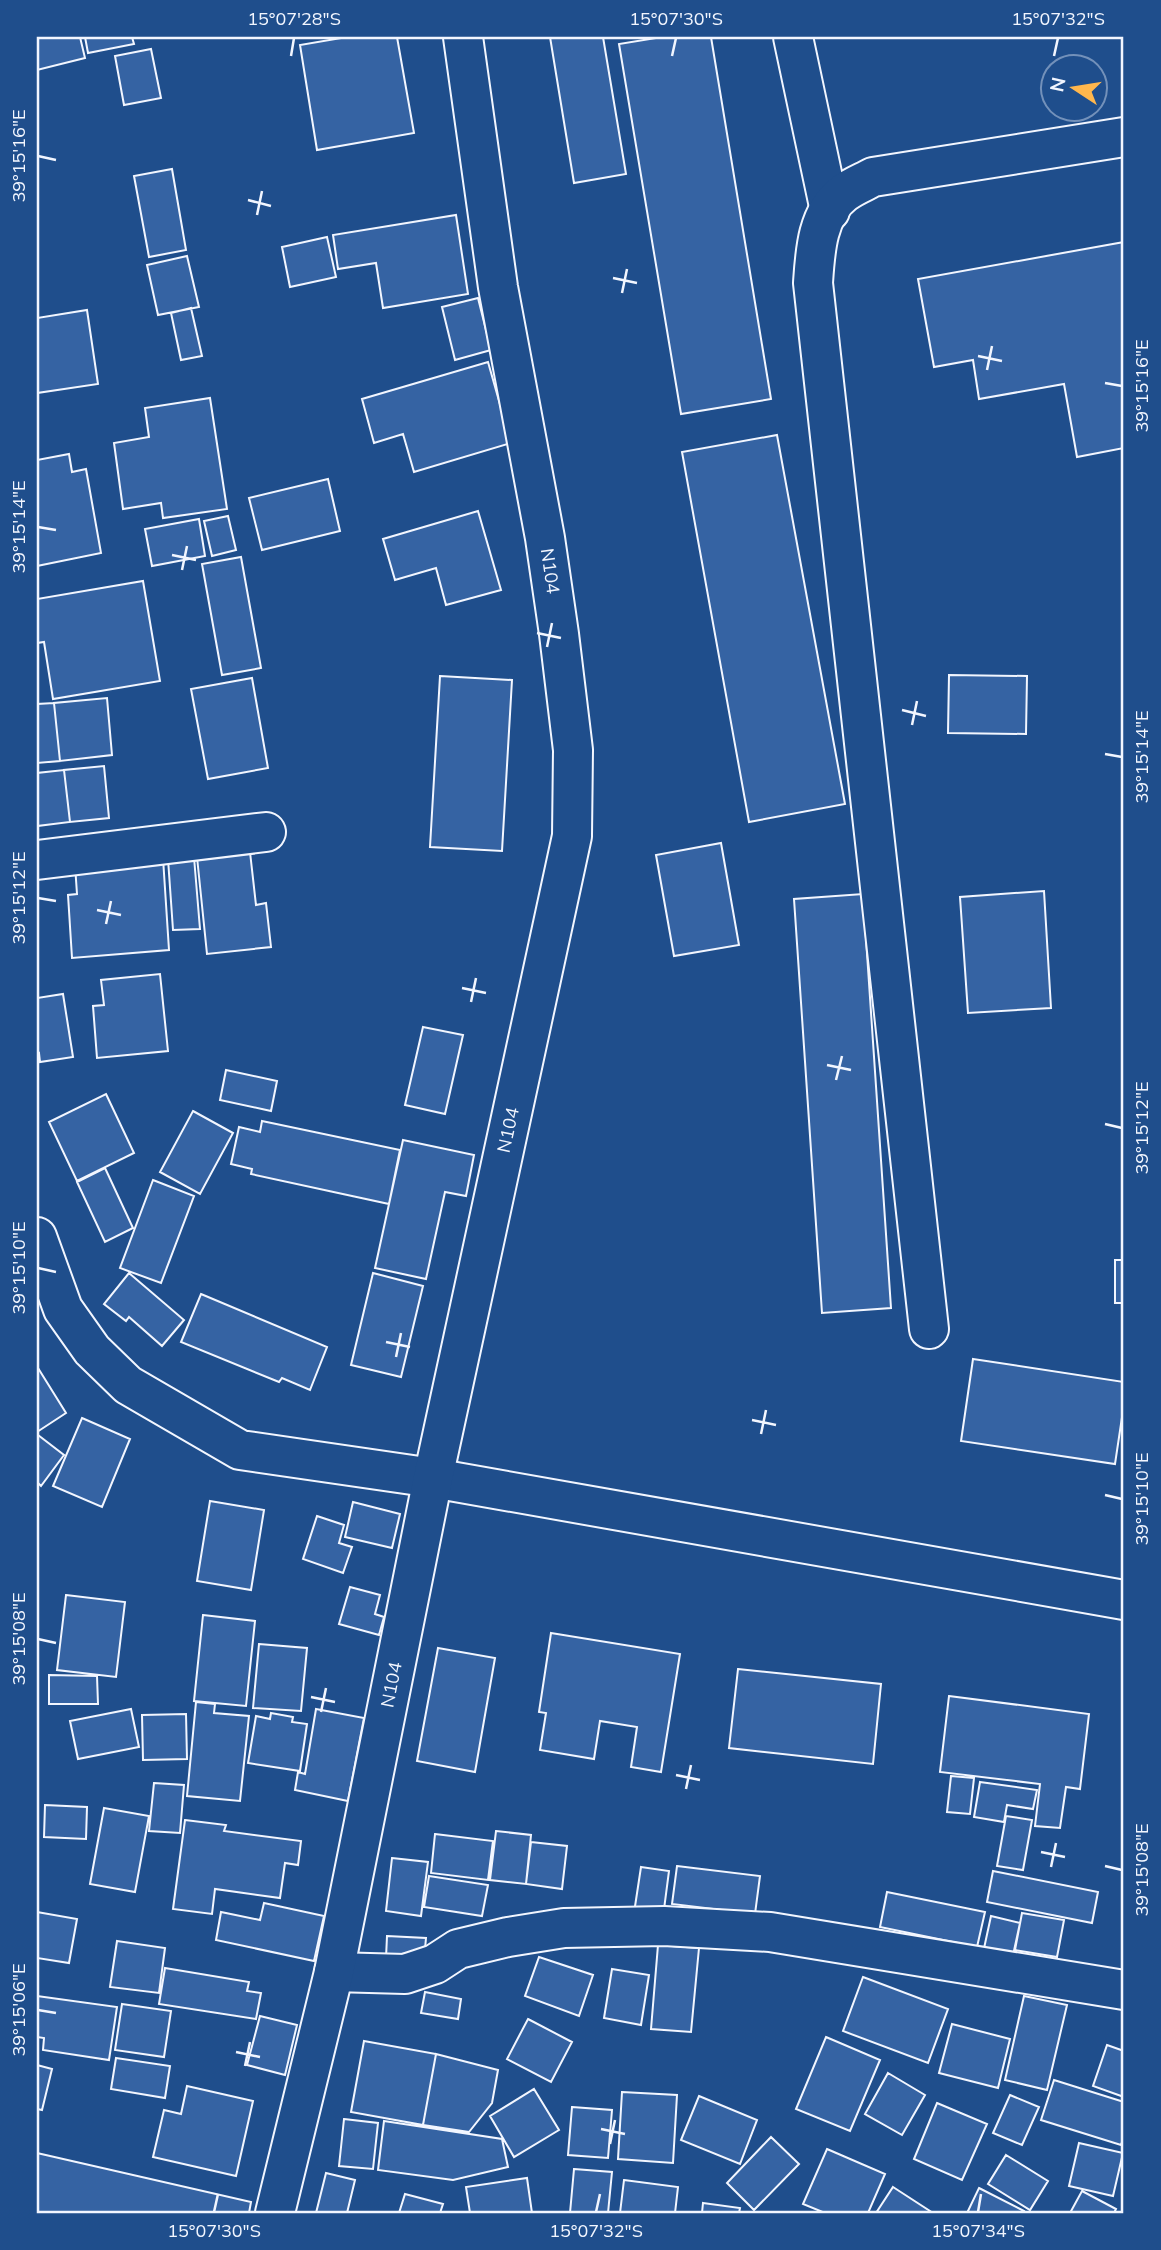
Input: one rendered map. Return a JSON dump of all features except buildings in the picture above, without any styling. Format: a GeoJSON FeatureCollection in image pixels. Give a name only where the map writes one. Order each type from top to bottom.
{"type":"FeatureCollection","features":[{"type":"Feature","properties":{"kind":"street","name":"N104"},"geometry":{"type":"LineString","coordinates":[[275,2213],[334,1972],[433,1478],[572,836],[573,750],[559,634],[545,538],[498,287],[463,37]]}},
{"type":"Feature","properties":{"kind":"street"},"geometry":{"type":"LineString","coordinates":[[793,37],[830,211]]}},
{"type":"Feature","properties":{"kind":"street"},"geometry":{"type":"LineString","coordinates":[[929,1329],[813,283],[816,242],[830,211],[843,193],[873,177],[1124,137]]}},
{"type":"Feature","properties":{"kind":"street"},"geometry":{"type":"LineString","coordinates":[[37,860],[266,832]]}},
{"type":"Feature","properties":{"kind":"street"},"geometry":{"type":"LineString","coordinates":[[37,1237],[63,1309],[92,1350],[128,1385],[240,1450],[433,1478],[1124,1600]]}},
{"type":"Feature","properties":{"kind":"street"},"geometry":{"type":"LineString","coordinates":[[334,1972],[405,1974],[435,1964],[458,1949],[564,1928],[664,1926],[770,1932],[1124,1990]]}}]}
